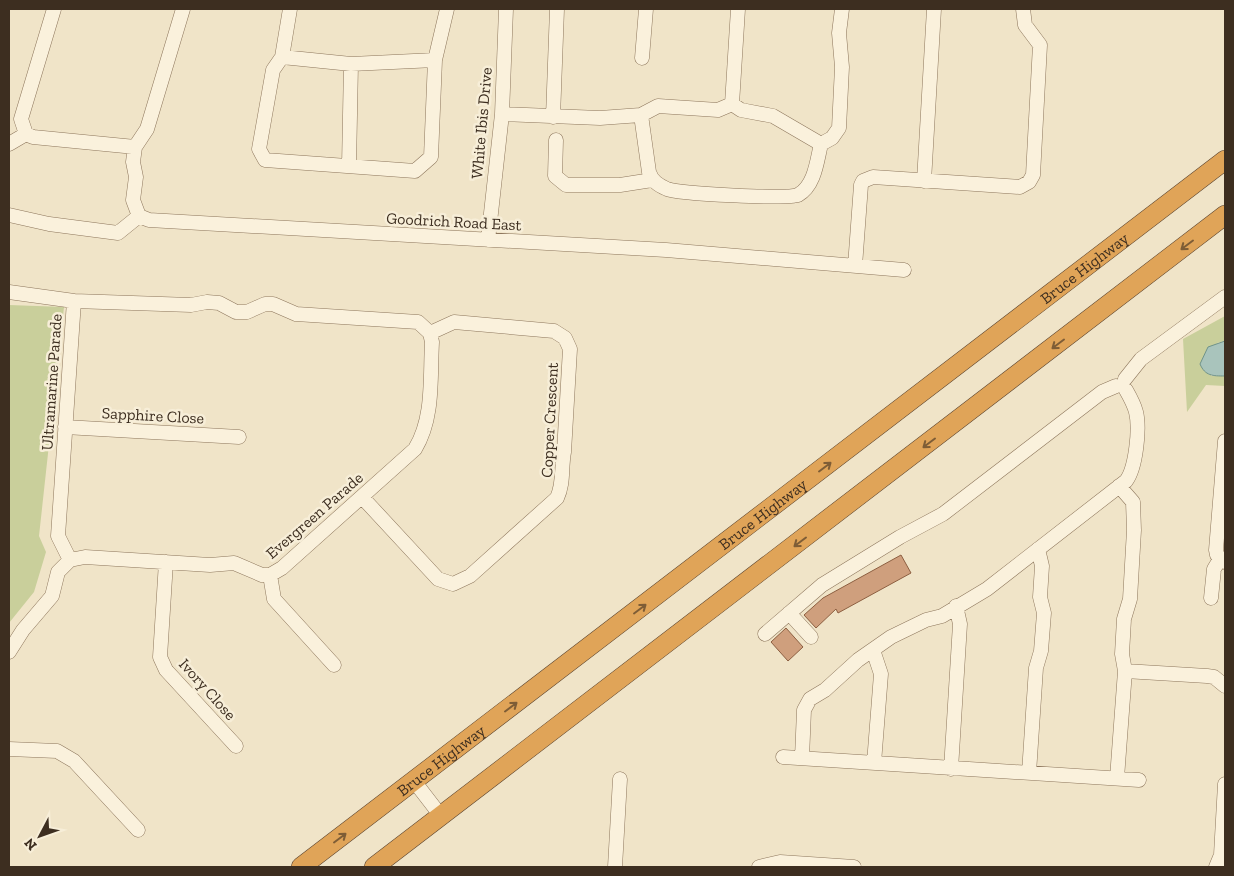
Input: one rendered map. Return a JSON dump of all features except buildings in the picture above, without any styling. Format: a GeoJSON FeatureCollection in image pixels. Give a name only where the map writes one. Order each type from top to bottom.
{"type":"FeatureCollection","features":[{"type":"Feature","properties":{"kind":"highway","name":"Bruce Highway"},"geometry":{"type":"LineString","coordinates":[[301,867],[1225,160]]}},
{"type":"Feature","properties":{"kind":"highway"},"geometry":{"type":"LineString","coordinates":[[374,867],[1225,216]]}},
{"type":"Feature","properties":{"kind":"street"},"geometry":{"type":"LineString","coordinates":[[54,9],[21,119],[26,134],[33,137],[134,147]]}},
{"type":"Feature","properties":{"kind":"street"},"geometry":{"type":"LineString","coordinates":[[9,215],[49,224],[118,233],[139,216],[133,200],[136,177],[133,162],[134,147],[147,129],[183,9]]}},
{"type":"Feature","properties":{"kind":"street"},"geometry":{"type":"LineString","coordinates":[[290,9],[282,57],[273,70],[259,149],[265,160],[416,171],[431,158],[435,60],[447,9]]}},
{"type":"Feature","properties":{"kind":"street","name":"White Ibis Drive"},"geometry":{"type":"LineString","coordinates":[[488,240],[502,114],[506,9]]}},
{"type":"Feature","properties":{"kind":"street"},"geometry":{"type":"LineString","coordinates":[[553,117],[557,9]]}},
{"type":"Feature","properties":{"kind":"street"},"geometry":{"type":"LineString","coordinates":[[642,58],[646,9]]}},
{"type":"Feature","properties":{"kind":"street"},"geometry":{"type":"LineString","coordinates":[[732,104],[738,9]]}},
{"type":"Feature","properties":{"kind":"street"},"geometry":{"type":"LineString","coordinates":[[556,140],[555,176],[566,185],[620,185],[652,180],[669,190],[779,197],[798,194],[812,179],[821,144],[832,138],[839,128],[842,67],[839,33],[842,9]]}},
{"type":"Feature","properties":{"kind":"street"},"geometry":{"type":"LineString","coordinates":[[924,181],[934,9]]}},
{"type":"Feature","properties":{"kind":"street"},"geometry":{"type":"LineString","coordinates":[[855,266],[863,181],[873,177],[1020,187],[1029,182],[1032,175],[1040,46],[1026,25],[1023,9]]}},
{"type":"Feature","properties":{"kind":"street"},"geometry":{"type":"LineString","coordinates":[[282,57],[351,64],[435,60]]}},
{"type":"Feature","properties":{"kind":"street"},"geometry":{"type":"LineString","coordinates":[[349,166],[351,64]]}},
{"type":"Feature","properties":{"kind":"street"},"geometry":{"type":"LineString","coordinates":[[502,114],[600,118],[641,115],[658,106],[718,110],[732,104]]}},
{"type":"Feature","properties":{"kind":"street"},"geometry":{"type":"LineString","coordinates":[[732,104],[740,110],[773,116],[821,144]]}},
{"type":"Feature","properties":{"kind":"street"},"geometry":{"type":"LineString","coordinates":[[641,115],[644,150],[652,180]]}},
{"type":"Feature","properties":{"kind":"street"},"geometry":{"type":"LineString","coordinates":[[9,144],[26,134]]}},
{"type":"Feature","properties":{"kind":"street","name":"Goodrich Road East"},"geometry":{"type":"LineString","coordinates":[[139,216],[150,220],[666,250],[904,270]]}},
{"type":"Feature","properties":{"kind":"street"},"geometry":{"type":"LineString","coordinates":[[9,292],[74,301]]}},
{"type":"Feature","properties":{"kind":"street"},"geometry":{"type":"LineString","coordinates":[[765,634],[832,578],[943,514],[1102,392],[1122,385],[1141,359],[1225,297]]}},
{"type":"Feature","properties":{"kind":"street","name":"Ultramarine Parade"},"geometry":{"type":"LineString","coordinates":[[70,560],[58,536],[74,301],[191,306],[207,302],[219,303],[236,312],[247,312],[265,304],[273,304],[296,314],[418,322],[430,333]]}},
{"type":"Feature","properties":{"kind":"street","name":"Copper Crescent"},"geometry":{"type":"LineString","coordinates":[[362,497],[438,579],[453,584],[470,576],[543,511],[557,498],[563,485],[561,469],[564,452],[570,350],[565,338],[554,331],[454,322],[430,333]]}},
{"type":"Feature","properties":{"kind":"street","name":"Evergreen Parade"},"geometry":{"type":"LineString","coordinates":[[70,560],[85,556],[210,565],[234,563],[262,575],[270,575],[282,568],[415,449],[424,435],[428,418],[432,342],[430,333]]}},
{"type":"Feature","properties":{"kind":"street"},"geometry":{"type":"LineString","coordinates":[[802,758],[804,710],[808,702],[825,690],[858,660],[906,628],[938,617],[988,589],[1129,477],[1134,467],[1137,420],[1134,405],[1122,385]]}},
{"type":"Feature","properties":{"kind":"street","name":"Sapphire Close"},"geometry":{"type":"LineString","coordinates":[[65,427],[239,437]]}},
{"type":"Feature","properties":{"kind":"street"},"geometry":{"type":"LineString","coordinates":[[1211,598],[1214,569],[1223,560],[1216,550],[1225,441]]}},
{"type":"Feature","properties":{"kind":"street"},"geometry":{"type":"LineString","coordinates":[[1117,778],[1125,671],[1122,654],[1124,619],[1130,599],[1134,530],[1133,502],[1119,486]]}},
{"type":"Feature","properties":{"kind":"street"},"geometry":{"type":"LineString","coordinates":[[1030,773],[1036,668],[1041,651],[1044,612],[1040,597],[1042,566],[1038,549]]}},
{"type":"Feature","properties":{"kind":"street"},"geometry":{"type":"LineString","coordinates":[[9,652],[23,630],[52,596],[58,572],[70,560]]}},
{"type":"Feature","properties":{"kind":"street","name":"Ivory Close"},"geometry":{"type":"LineString","coordinates":[[166,562],[160,657],[166,670],[236,746]]}},
{"type":"Feature","properties":{"kind":"street"},"geometry":{"type":"LineString","coordinates":[[270,575],[274,599],[334,665]]}},
{"type":"Feature","properties":{"kind":"street"},"geometry":{"type":"LineString","coordinates":[[951,769],[960,624],[956,606]]}},
{"type":"Feature","properties":{"kind":"street"},"geometry":{"type":"LineString","coordinates":[[790,613],[811,637]]}},
{"type":"Feature","properties":{"kind":"street"},"geometry":{"type":"LineString","coordinates":[[873,650],[881,674],[874,763]]}},
{"type":"Feature","properties":{"kind":"street"},"geometry":{"type":"LineString","coordinates":[[1125,671],[1214,678],[1225,686]]}},
{"type":"Feature","properties":{"kind":"street"},"geometry":{"type":"LineString","coordinates":[[9,749],[57,751],[74,761],[138,830]]}},
{"type":"Feature","properties":{"kind":"street"},"geometry":{"type":"LineString","coordinates":[[783,757],[1139,780]]}},
{"type":"Feature","properties":{"kind":"street"},"geometry":{"type":"LineString","coordinates":[[615,867],[620,779]]}},
{"type":"Feature","properties":{"kind":"street"},"geometry":{"type":"LineString","coordinates":[[414,781],[441,816]]}},
{"type":"Feature","properties":{"kind":"street"},"geometry":{"type":"LineString","coordinates":[[1216,867],[1221,855],[1225,784]]}},
{"type":"Feature","properties":{"kind":"street"},"geometry":{"type":"LineString","coordinates":[[759,867],[780,862],[854,867]]}},
{"type":"Feature","properties":{"kind":"green space"},"geometry":{"type":"Polygon","coordinates":[[[9,305],[64,307],[39,536],[46,552],[34,592],[9,623],[9,305]]]}},
{"type":"Feature","properties":{"kind":"green space"},"geometry":{"type":"Polygon","coordinates":[[[1225,316],[1225,341],[1217,343],[1211,376],[1225,376],[1225,386],[1206,385],[1187,412],[1183,339],[1225,316]]]}},
{"type":"Feature","properties":{"kind":"water"},"geometry":{"type":"Polygon","coordinates":[[[1225,341],[1225,376],[1207,373],[1200,364],[1208,347],[1225,341]]]}}]}
